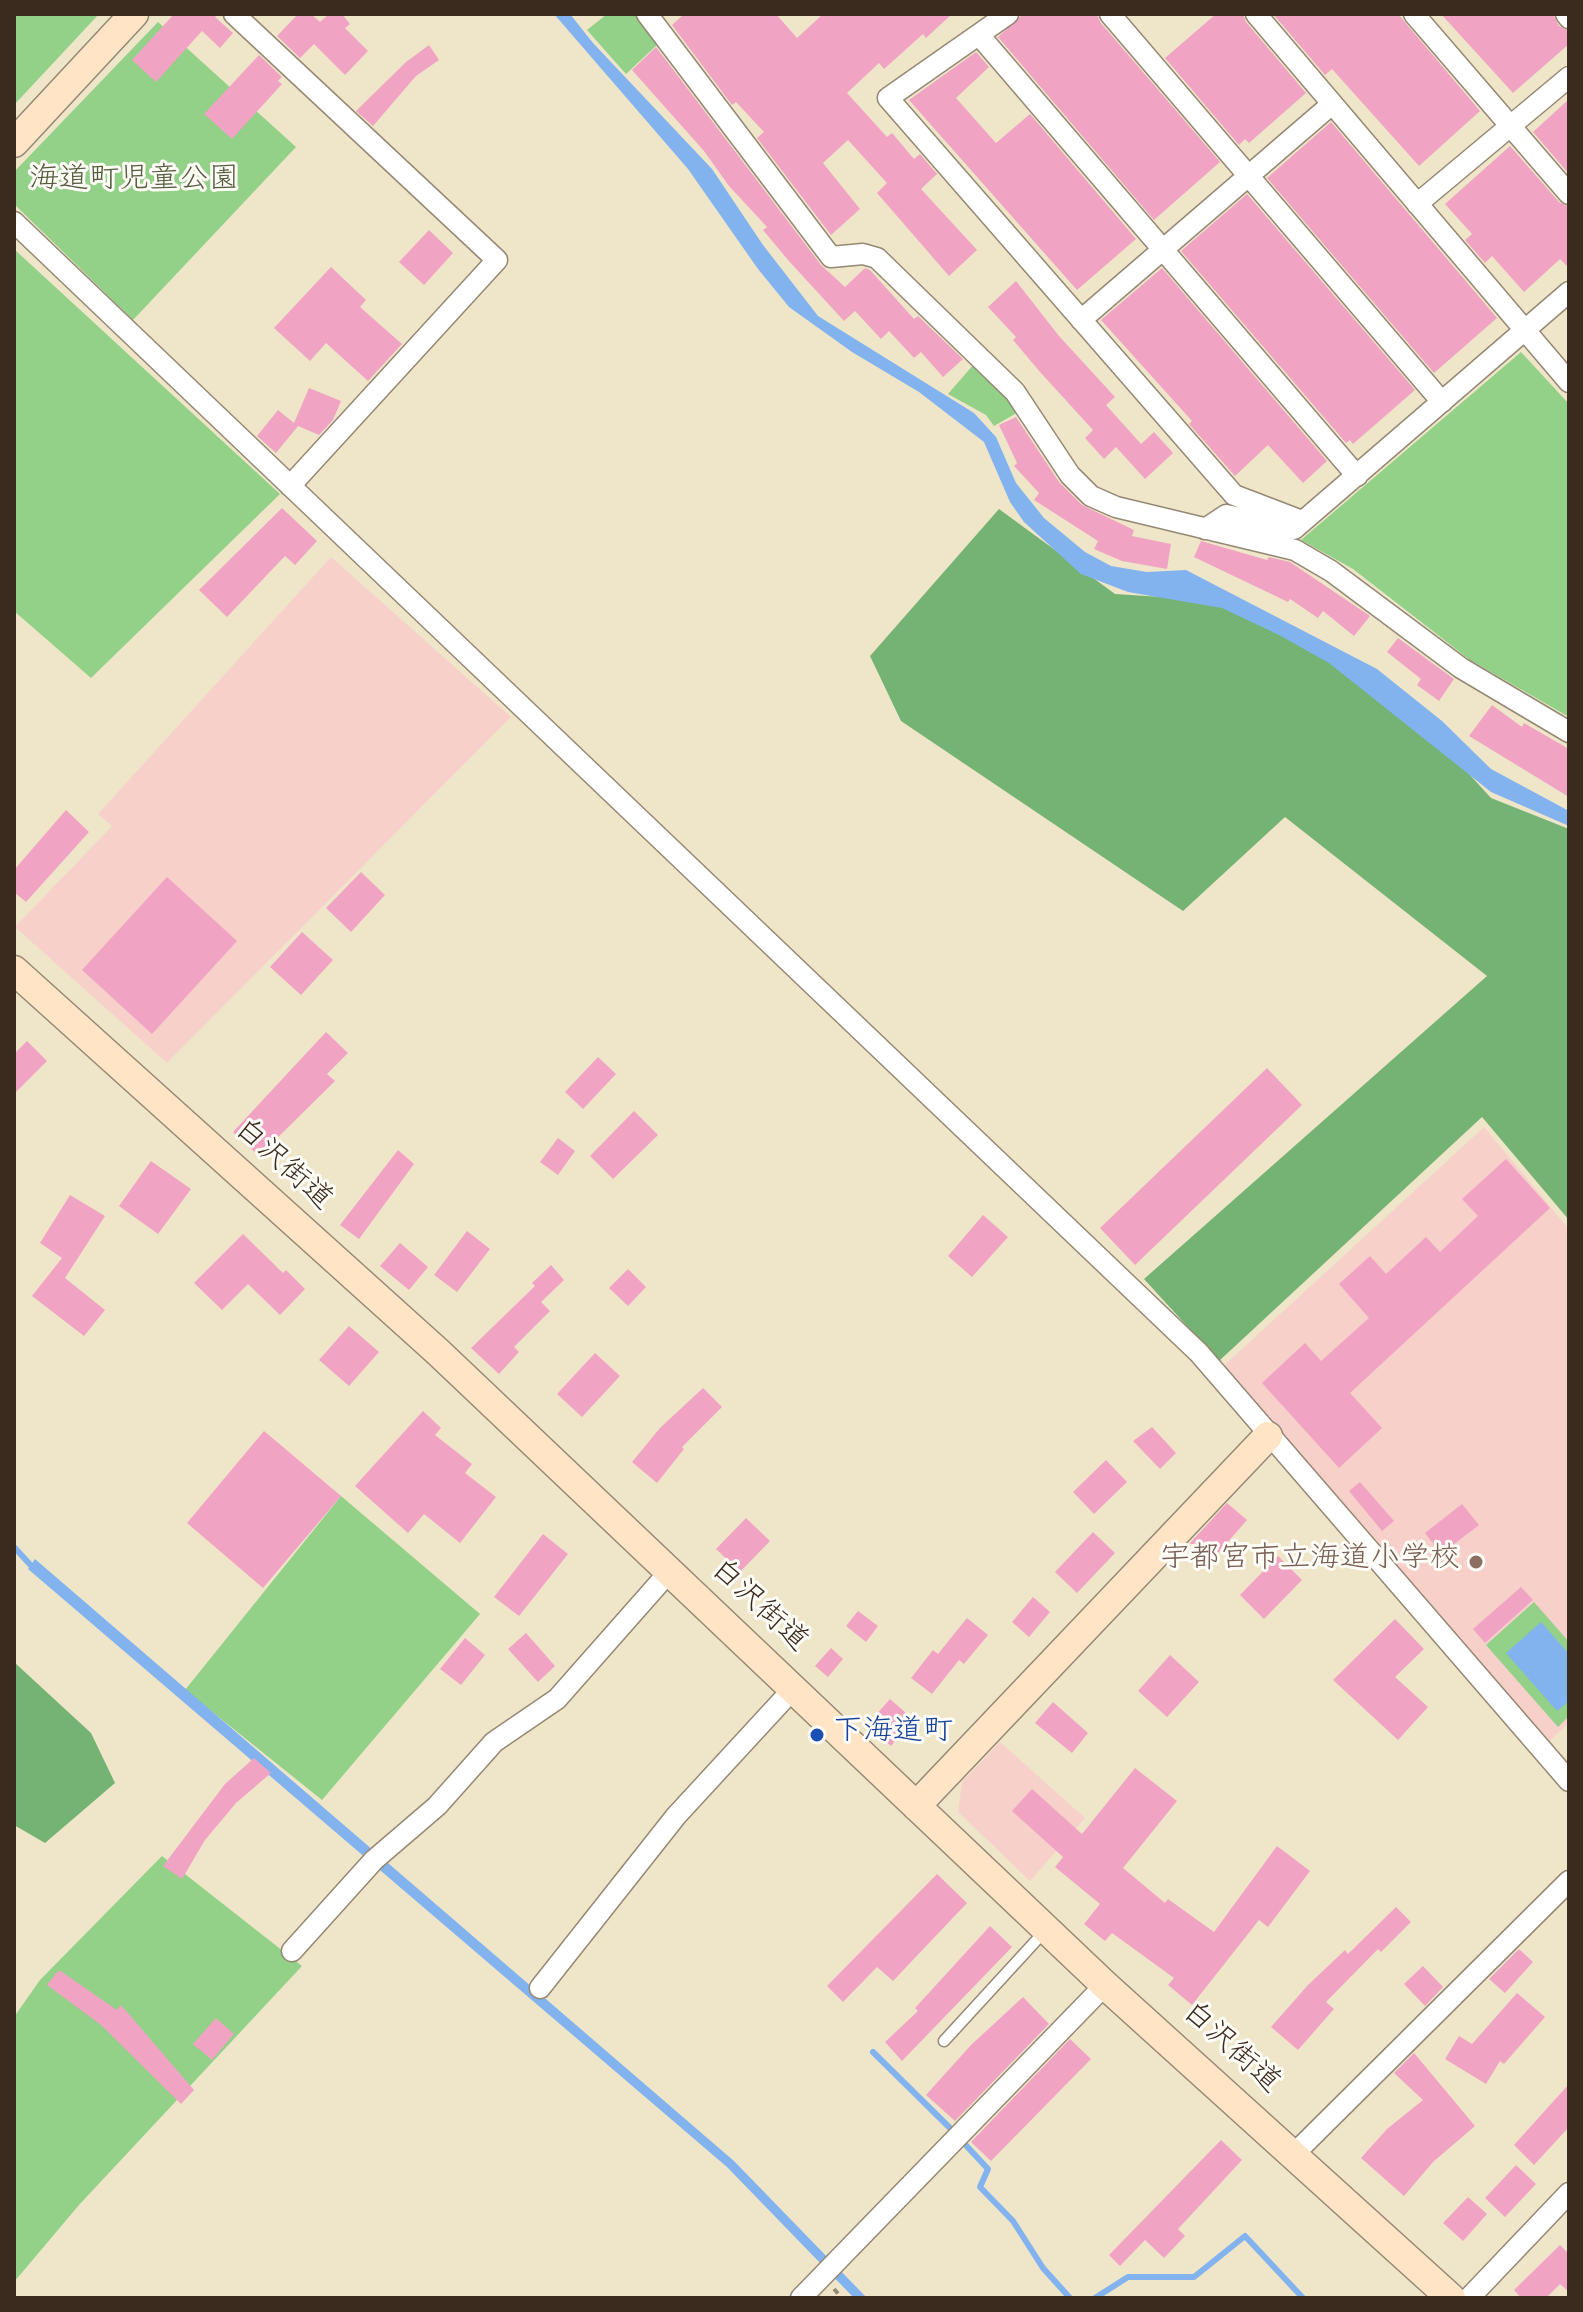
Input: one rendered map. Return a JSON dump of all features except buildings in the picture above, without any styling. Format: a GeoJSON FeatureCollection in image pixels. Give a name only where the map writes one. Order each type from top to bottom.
{"type":"FeatureCollection","features":[{"type":"Feature","properties":{"kind":"main road"},"geometry":{"type":"LineString","coordinates":[[14,143],[134,14]]}},
{"type":"Feature","properties":{"kind":"main road","name":"白沢街道"},"geometry":{"type":"LineString","coordinates":[[14,970],[438,1352],[1105,1985],[1451,2298]]}},
{"type":"Feature","properties":{"kind":"main road"},"geometry":{"type":"LineString","coordinates":[[916,1806],[1268,1436]]}},
{"type":"Feature","properties":{"kind":"street"},"geometry":{"type":"LineString","coordinates":[[234,14],[497,260],[290,486]]}},
{"type":"Feature","properties":{"kind":"street"},"geometry":{"type":"LineString","coordinates":[[647,14],[667,46],[831,257],[863,254],[877,258],[1015,392],[1070,475],[1091,496],[1116,507],[1295,550],[1331,571],[1461,668],[1569,732]]}},
{"type":"Feature","properties":{"kind":"street"},"geometry":{"type":"LineString","coordinates":[[1008,14],[888,98],[1234,495],[1302,521]]}},
{"type":"Feature","properties":{"kind":"street"},"geometry":{"type":"LineString","coordinates":[[1110,14],[1442,402]]}},
{"type":"Feature","properties":{"kind":"street"},"geometry":{"type":"LineString","coordinates":[[1256,14],[1569,382]]}},
{"type":"Feature","properties":{"kind":"street"},"geometry":{"type":"LineString","coordinates":[[1414,14],[1569,194]]}},
{"type":"Feature","properties":{"kind":"street"},"geometry":{"type":"LineString","coordinates":[[979,35],[1357,476]]}},
{"type":"Feature","properties":{"kind":"street"},"geometry":{"type":"LineString","coordinates":[[1417,204],[1569,77]]}},
{"type":"Feature","properties":{"kind":"street"},"geometry":{"type":"LineString","coordinates":[[1081,320],[1332,104]]}},
{"type":"Feature","properties":{"kind":"street"},"geometry":{"type":"LineString","coordinates":[[14,222],[1199,1353],[1569,1781]]}},
{"type":"Feature","properties":{"kind":"street"},"geometry":{"type":"LineString","coordinates":[[1205,529],[1226,515],[1294,529],[1569,292]]}},
{"type":"Feature","properties":{"kind":"street"},"geometry":{"type":"LineString","coordinates":[[292,1951],[374,1860],[437,1806],[494,1742],[557,1699],[669,1572]]}},
{"type":"Feature","properties":{"kind":"street"},"geometry":{"type":"LineString","coordinates":[[540,1988],[676,1816],[793,1689]]}},
{"type":"Feature","properties":{"kind":"street"},"geometry":{"type":"LineString","coordinates":[[1294,2154],[1569,1881]]}},
{"type":"Feature","properties":{"kind":"street"},"geometry":{"type":"LineString","coordinates":[[801,2298],[1105,1985]]}},
{"type":"Feature","properties":{"kind":"street"},"geometry":{"type":"LineString","coordinates":[[1469,2298],[1569,2193]]}},
{"type":"Feature","properties":{"kind":"lane"},"geometry":{"type":"LineString","coordinates":[[944,2041],[1047,1927]]}},
{"type":"Feature","properties":{"kind":"shaded area"},"geometry":{"type":"Polygon","coordinates":[[[331,557],[511,717],[167,1063],[15,927],[112,826],[98,814],[331,557]]]}},
{"type":"Feature","properties":{"kind":"shaded area","name":"宇都宮市立海道小学校"},"geometry":{"type":"Polygon","coordinates":[[[1484,1127],[1569,1229],[1569,1723],[1542,1748],[1220,1369],[1484,1127]]]}},
{"type":"Feature","properties":{"kind":"shaded area"},"geometry":{"type":"Polygon","coordinates":[[[1000,1742],[1085,1818],[1030,1881],[958,1812],[962,1782],[1000,1742]]]}},
{"type":"Feature","properties":{"kind":"green space"},"geometry":{"type":"Polygon","coordinates":[[[14,14],[99,14],[14,105],[14,14]]]}},
{"type":"Feature","properties":{"kind":"green space"},"geometry":{"type":"Polygon","coordinates":[[[607,14],[638,14],[659,43],[626,74],[587,30],[607,14]]]}},
{"type":"Feature","properties":{"kind":"green space","name":"海道町児童公園"},"geometry":{"type":"Polygon","coordinates":[[[158,22],[296,147],[133,320],[14,204],[14,172],[158,22]]]}},
{"type":"Feature","properties":{"kind":"green space"},"geometry":{"type":"Polygon","coordinates":[[[14,249],[280,494],[91,678],[14,611],[14,249]]]}},
{"type":"Feature","properties":{"kind":"green space"},"geometry":{"type":"Polygon","coordinates":[[[1521,352],[1569,404],[1569,717],[1470,660],[1353,569],[1301,540],[1521,352]]]}},
{"type":"Feature","properties":{"kind":"green space"},"geometry":{"type":"Polygon","coordinates":[[[974,364],[1020,411],[994,426],[986,415],[948,394],[974,364]]]}},
{"type":"Feature","properties":{"kind":"green space"},"geometry":{"type":"Polygon","coordinates":[[[999,509],[1115,594],[1241,602],[1408,707],[1491,798],[1569,829],[1569,1220],[1482,1117],[1219,1361],[1144,1279],[1487,976],[1285,817],[1183,911],[901,721],[870,656],[999,509]]]}},
{"type":"Feature","properties":{"kind":"green space"},"geometry":{"type":"Polygon","coordinates":[[[341,1496],[480,1614],[322,1800],[185,1690],[341,1496]]]}},
{"type":"Feature","properties":{"kind":"green space"},"geometry":{"type":"Polygon","coordinates":[[[1534,1602],[1569,1642],[1569,1716],[1558,1727],[1486,1645],[1534,1602]]]}},
{"type":"Feature","properties":{"kind":"green space"},"geometry":{"type":"Polygon","coordinates":[[[14,1662],[91,1733],[115,1783],[45,1843],[14,1825],[14,1662]]]}},
{"type":"Feature","properties":{"kind":"green space"},"geometry":{"type":"Polygon","coordinates":[[[162,1856],[302,1966],[79,2205],[14,2282],[14,2017],[40,1980],[162,1856]]]}},
{"type":"Feature","properties":{"kind":"water"},"geometry":{"type":"Polygon","coordinates":[[[554,14],[570,14],[593,43],[712,169],[763,245],[818,316],[974,413],[996,437],[1016,483],[1044,518],[1085,552],[1111,566],[1147,572],[1186,570],[1377,669],[1442,721],[1491,769],[1569,811],[1569,826],[1491,792],[1329,663],[1279,635],[1222,608],[1128,592],[1081,574],[1024,522],[1010,502],[984,442],[919,392],[852,352],[789,307],[758,269],[688,169],[554,14]]]}},
{"type":"Feature","properties":{"kind":"water"},"geometry":{"type":"Polygon","coordinates":[[[35,1559],[734,2161],[867,2298],[854,2298],[727,2167],[28,1569],[35,1559]]]}},
{"type":"Feature","properties":{"kind":"water"},"geometry":{"type":"Polygon","coordinates":[[[1541,1622],[1569,1654],[1569,1701],[1557,1711],[1506,1653],[1541,1622]]]}},
{"type":"Feature","properties":{"kind":"waterway"},"geometry":{"type":"LineString","coordinates":[[14,1547],[36,1571]]}},
{"type":"Feature","properties":{"kind":"waterway"},"geometry":{"type":"LineString","coordinates":[[873,2052],[954,2132]]}},
{"type":"Feature","properties":{"kind":"waterway"},"geometry":{"type":"LineString","coordinates":[[961,2140],[988,2169],[980,2187],[1013,2221],[1043,2268],[1070,2298]]}},
{"type":"Feature","properties":{"kind":"waterway"},"geometry":{"type":"LineString","coordinates":[[1095,2298],[1128,2277],[1194,2277],[1245,2236],[1303,2298]]}},
{"type":"Feature","properties":{"kind":"place","name":"宇都宮市立海道小学校"},"geometry":{"type":"Point","coordinates":[1476,1562]}},
{"type":"Feature","properties":{"kind":"place","name":"下海道町"},"geometry":{"type":"Point","coordinates":[817,1735]}}]}
